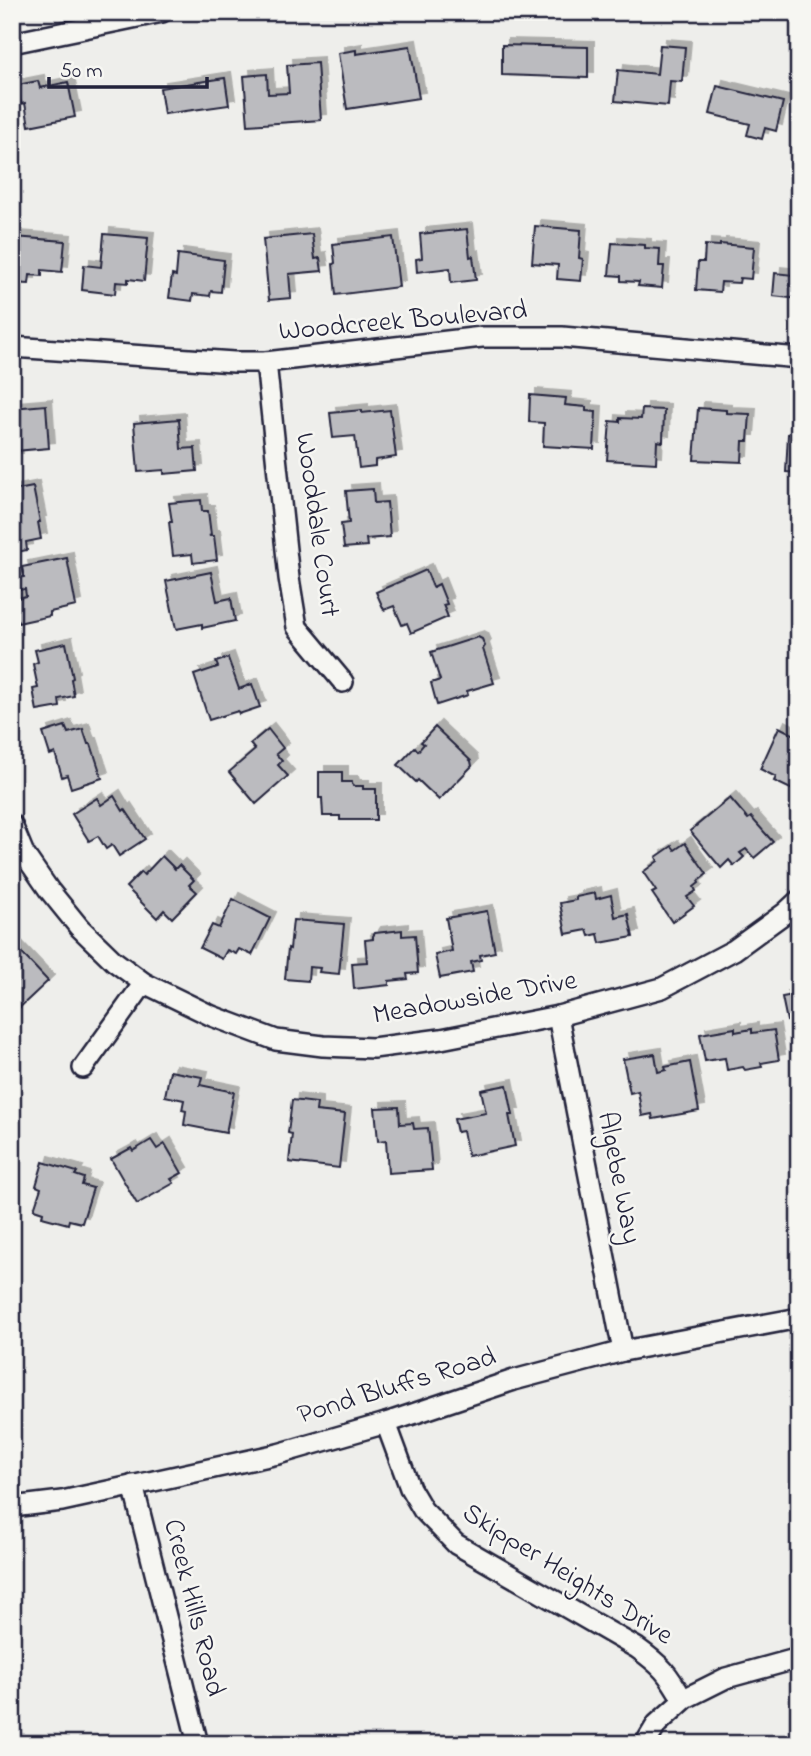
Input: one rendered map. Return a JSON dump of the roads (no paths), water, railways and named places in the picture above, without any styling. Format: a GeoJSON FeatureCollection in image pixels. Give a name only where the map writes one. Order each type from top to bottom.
{"type":"FeatureCollection","features":[{"type":"Feature","properties":{"kind":"street"},"geometry":{"type":"LineString","coordinates":[[12,43],[162,12]]}},
{"type":"Feature","properties":{"kind":"street","name":"Woodcreek Boulevard"},"geometry":{"type":"LineString","coordinates":[[12,347],[267,362],[482,337],[562,337],[799,358]]}},
{"type":"Feature","properties":{"kind":"street","name":"Wooddale Court"},"geometry":{"type":"LineString","coordinates":[[267,362],[296,627],[343,682]]}},
{"type":"Feature","properties":{"kind":"street","name":"Meadowside Drive"},"geometry":{"type":"LineString","coordinates":[[12,825],[24,854],[79,927],[114,961],[144,984],[212,1016],[276,1040],[323,1046],[397,1046],[441,1039],[558,1016],[663,988],[734,950],[799,900]]}},
{"type":"Feature","properties":{"kind":"street"},"geometry":{"type":"LineString","coordinates":[[83,1068],[144,984]]}},
{"type":"Feature","properties":{"kind":"street","name":"Algebe Way"},"geometry":{"type":"LineString","coordinates":[[558,1016],[622,1351]]}},
{"type":"Feature","properties":{"kind":"street","name":"Pond Bluffs Road"},"geometry":{"type":"LineString","coordinates":[[12,1507],[62,1501],[278,1454],[386,1423],[514,1380],[622,1351],[799,1318]]}},
{"type":"Feature","properties":{"kind":"street","name":"Skipper Heights Drive"},"geometry":{"type":"LineString","coordinates":[[386,1423],[410,1488],[423,1510],[456,1544],[637,1648],[659,1664],[683,1700]]}},
{"type":"Feature","properties":{"kind":"street","name":"Creek Hills Road"},"geometry":{"type":"LineString","coordinates":[[133,1485],[198,1744]]}},
{"type":"Feature","properties":{"kind":"street"},"geometry":{"type":"LineString","coordinates":[[645,1744],[657,1724],[683,1700],[726,1678],[799,1658]]}}]}
